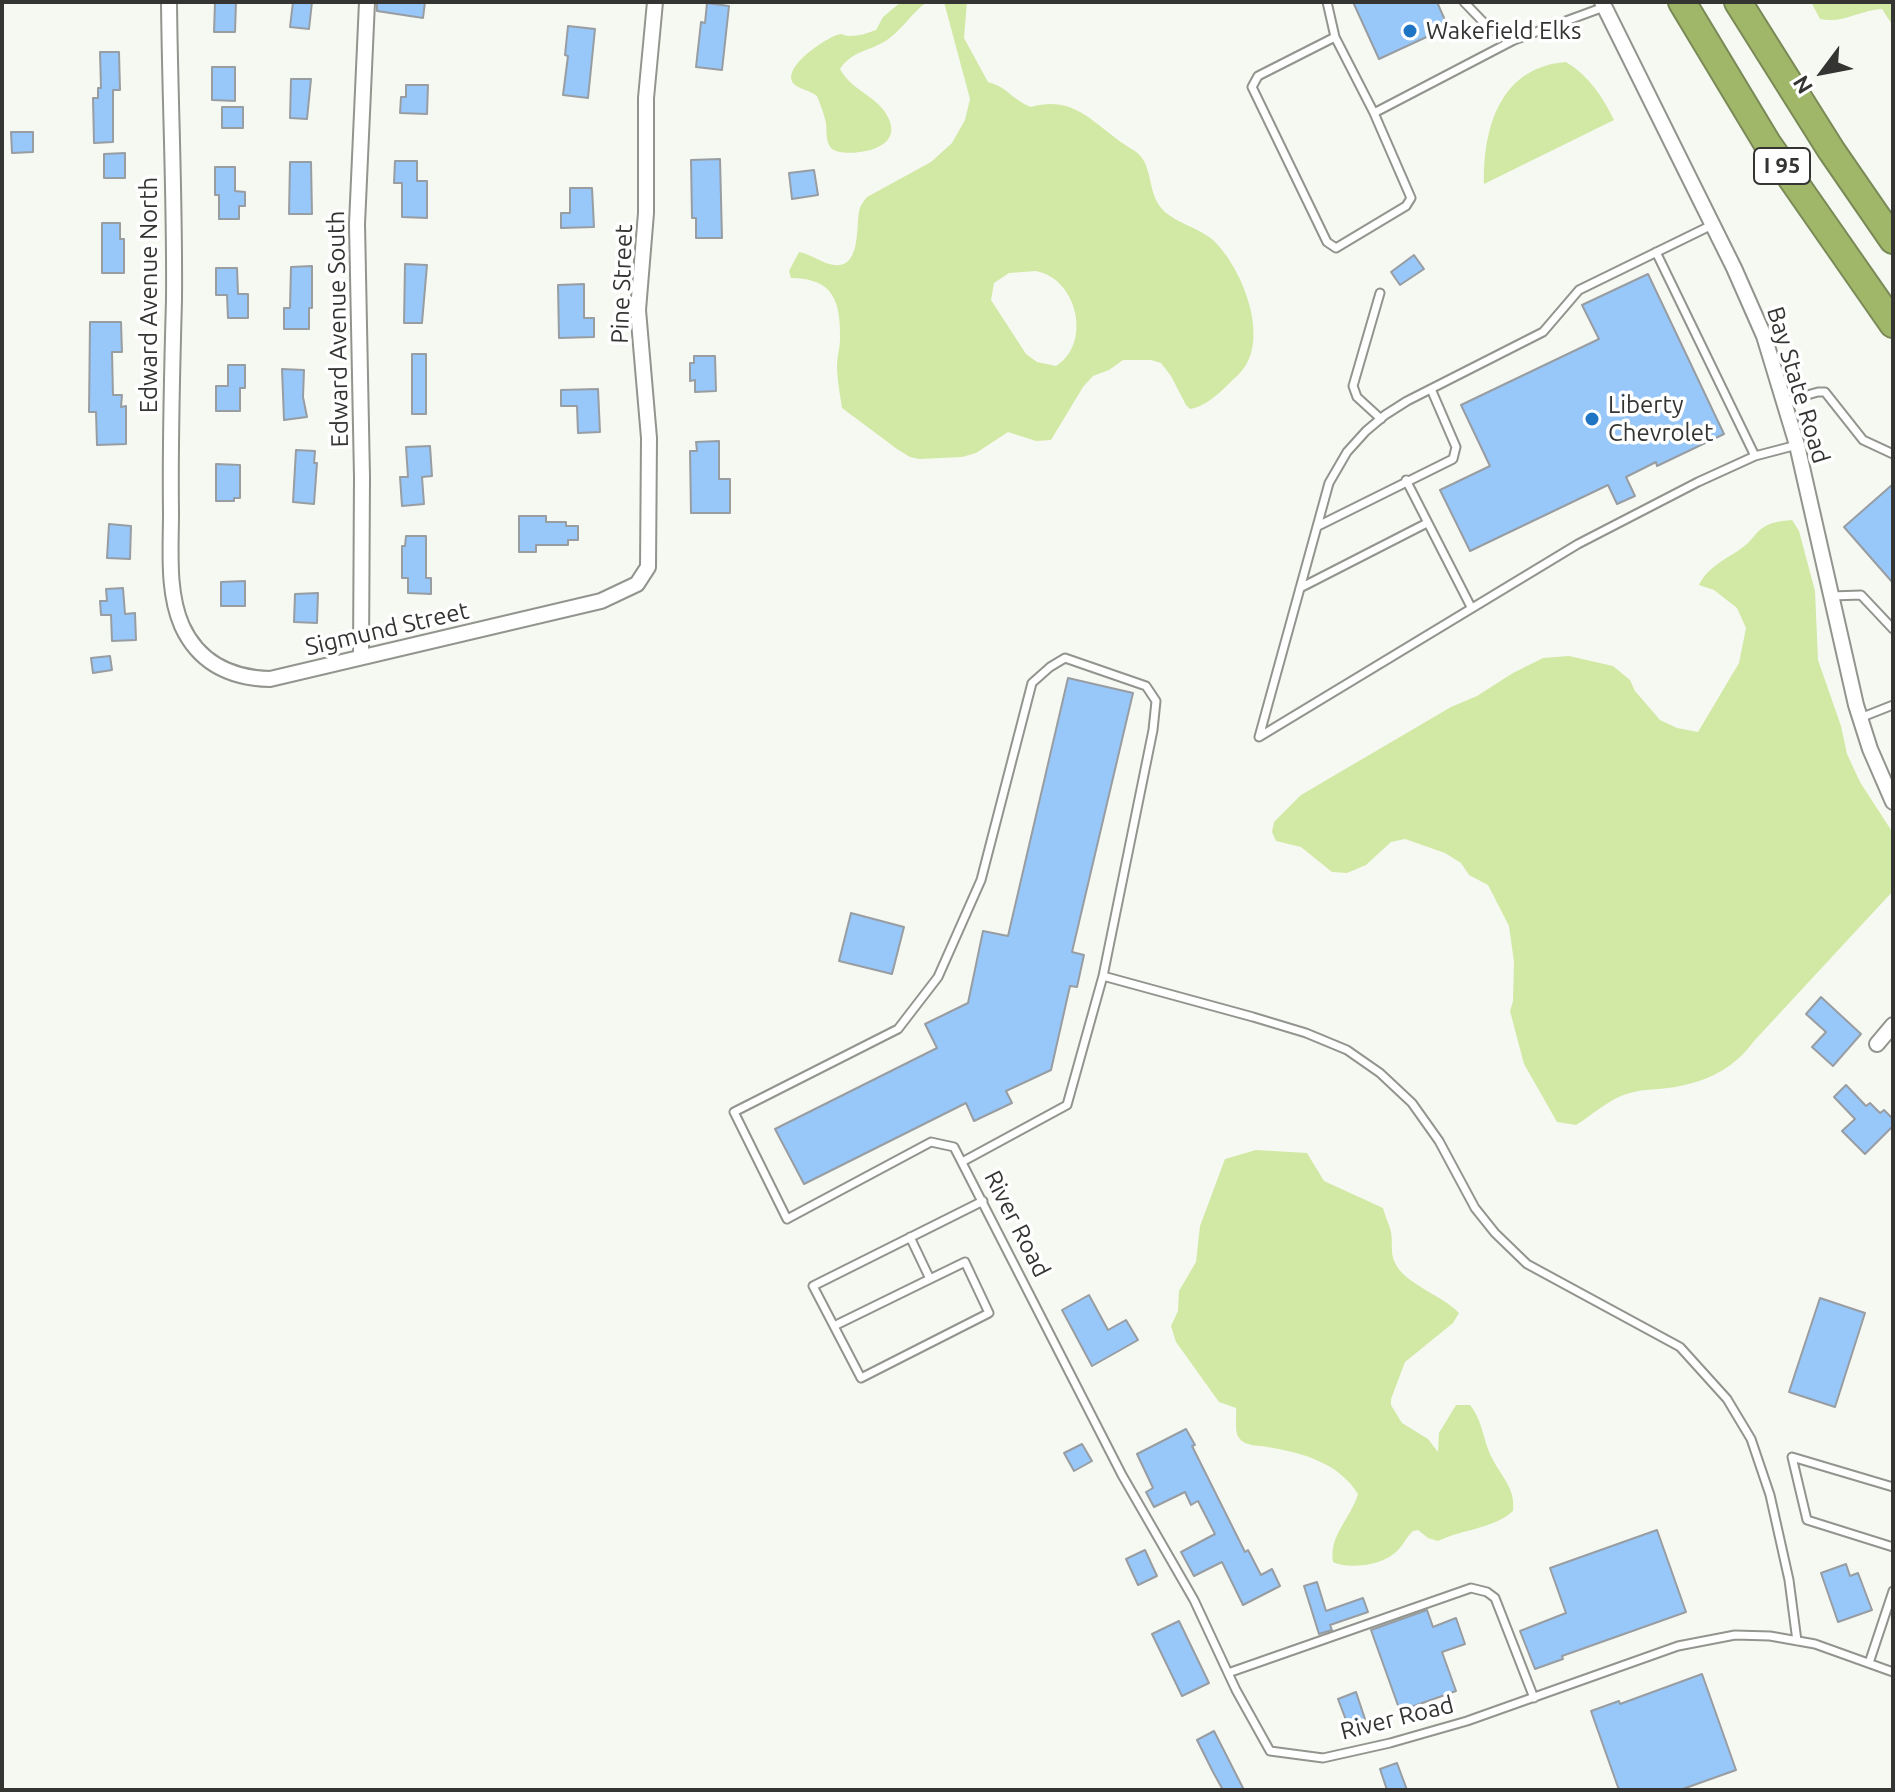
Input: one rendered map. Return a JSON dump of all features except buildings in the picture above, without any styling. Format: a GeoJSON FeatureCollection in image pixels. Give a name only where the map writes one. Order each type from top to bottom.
{"type":"FeatureCollection","features":[{"type":"Feature","properties":{"kind":"highway","name":"I 95"},"geometry":{"type":"LineString","coordinates":[[1682,2],[1767,143],[1893,324]]}},
{"type":"Feature","properties":{"kind":"highway","name":"I 95"},"geometry":{"type":"LineString","coordinates":[[1738,2],[1831,150],[1893,240]]}},
{"type":"Feature","properties":{"kind":"street","name":"Edward Avenue North"},"geometry":{"type":"LineString","coordinates":[[169,2],[174,297],[170,416],[172,589]]}},
{"type":"Feature","properties":{"kind":"street","name":"Edward Avenue South"},"geometry":{"type":"LineString","coordinates":[[361,656],[362,477],[357,224],[367,2]]}},
{"type":"Feature","properties":{"kind":"street","name":"Pine Street"},"geometry":{"type":"LineString","coordinates":[[648,567],[649,438],[638,310],[646,213],[646,98],[655,2]]}},
{"type":"Feature","properties":{"kind":"street","name":"Bay State Road"},"geometry":{"type":"LineString","coordinates":[[1603,4],[1764,336],[1786,401],[1860,718],[1893,802]]}},
{"type":"Feature","properties":{"kind":"street","name":"Sigmund Street"},"geometry":{"type":"LineString","coordinates":[[172,589],[181,624],[195,650],[222,670],[247,678],[270,679],[601,601],[637,584],[648,567]]}},
{"type":"Feature","properties":{"kind":"street"},"geometry":{"type":"LineString","coordinates":[[1877,1044],[1893,1025]]}},
{"type":"Feature","properties":{"kind":"lane"},"geometry":{"type":"LineString","coordinates":[[1327,2],[1335,37],[1374,113],[1411,198],[1409,203],[1343,247],[1334,248],[1327,242],[1252,85],[1258,76],[1335,37]]}},
{"type":"Feature","properties":{"kind":"lane"},"geometry":{"type":"LineString","coordinates":[[1464,2],[1490,29],[1514,40]]}},
{"type":"Feature","properties":{"kind":"lane"},"geometry":{"type":"LineString","coordinates":[[1374,113],[1514,40],[1603,4]]}},
{"type":"Feature","properties":{"kind":"lane"},"geometry":{"type":"LineString","coordinates":[[1712,225],[1578,291],[1543,332],[1407,401],[1366,431],[1335,470],[1329,483],[1259,737],[1578,544],[1755,456],[1797,445]]}},
{"type":"Feature","properties":{"kind":"lane"},"geometry":{"type":"LineString","coordinates":[[1656,252],[1755,456]]}},
{"type":"Feature","properties":{"kind":"lane"},"geometry":{"type":"LineString","coordinates":[[1380,293],[1353,386],[1357,397],[1381,419]]}},
{"type":"Feature","properties":{"kind":"lane"},"geometry":{"type":"LineString","coordinates":[[1318,526],[1406,480],[1451,461],[1456,455],[1456,447],[1431,389]]}},
{"type":"Feature","properties":{"kind":"lane"},"geometry":{"type":"LineString","coordinates":[[1786,401],[1823,392],[1863,440],[1893,454]]}},
{"type":"Feature","properties":{"kind":"lane"},"geometry":{"type":"LineString","coordinates":[[1406,480],[1471,607]]}},
{"type":"Feature","properties":{"kind":"lane"},"geometry":{"type":"LineString","coordinates":[[1300,588],[1427,523]]}},
{"type":"Feature","properties":{"kind":"lane"},"geometry":{"type":"LineString","coordinates":[[1830,597],[1860,594],[1893,629]]}},
{"type":"Feature","properties":{"kind":"lane","name":"River Road"},"geometry":{"type":"LineString","coordinates":[[962,1162],[1067,1105],[1103,976],[1153,730],[1156,701],[1146,686],[1065,658],[1032,683],[981,880],[938,977],[923,998],[898,1029],[734,1112],[787,1219],[931,1142],[954,1147],[1122,1475],[1194,1600],[1228,1673],[1270,1751],[1323,1758],[1442,1728],[1678,1646],[1735,1635],[1770,1636],[1815,1644],[1893,1672]]}},
{"type":"Feature","properties":{"kind":"lane"},"geometry":{"type":"LineString","coordinates":[[1860,718],[1893,705]]}},
{"type":"Feature","properties":{"kind":"lane"},"geometry":{"type":"LineString","coordinates":[[1103,976],[1306,1033],[1347,1050],[1380,1073],[1412,1103],[1439,1141],[1475,1208],[1527,1264],[1680,1347],[1727,1399],[1751,1439],[1770,1495],[1789,1580],[1797,1641]]}},
{"type":"Feature","properties":{"kind":"lane"},"geometry":{"type":"LineString","coordinates":[[834,1326],[965,1262],[989,1313],[861,1378],[813,1286],[983,1201]]}},
{"type":"Feature","properties":{"kind":"lane"},"geometry":{"type":"LineString","coordinates":[[910,1237],[930,1279]]}},
{"type":"Feature","properties":{"kind":"lane"},"geometry":{"type":"LineString","coordinates":[[1893,1487],[1792,1457],[1807,1520],[1893,1547]]}},
{"type":"Feature","properties":{"kind":"lane"},"geometry":{"type":"LineString","coordinates":[[1228,1673],[1471,1588],[1487,1592],[1495,1598],[1534,1698]]}},
{"type":"Feature","properties":{"kind":"lane"},"geometry":{"type":"LineString","coordinates":[[1869,1663],[1893,1591]]}},
{"type":"Feature","properties":{"kind":"green space"},"geometry":{"type":"Polygon","coordinates":[[[901,2],[927,2],[890,38],[855,55],[840,69],[886,113],[891,133],[879,147],[868,150],[846,153],[832,149],[817,96],[794,84],[791,77],[793,70],[814,48],[837,35],[857,35],[876,30],[883,17],[901,2]]]}},
{"type":"Feature","properties":{"kind":"green space"},"geometry":{"type":"Polygon","coordinates":[[[944,2],[967,2],[964,38],[988,82],[1031,107],[1057,104],[1088,117],[1140,155],[1162,209],[1208,236],[1225,253],[1250,306],[1253,344],[1249,360],[1239,374],[1216,395],[1190,409],[1161,363],[1123,360],[1093,376],[1083,387],[1051,440],[1036,441],[1008,432],[976,453],[962,457],[919,459],[897,449],[842,408],[837,370],[840,326],[836,303],[825,287],[817,282],[791,278],[789,271],[799,252],[834,265],[850,260],[856,243],[860,208],[865,199],[931,162],[952,143],[965,120],[970,99],[944,2]],[[1036,271],[1009,273],[994,283],[991,300],[1026,354],[1037,362],[1056,366],[1067,356],[1077,328],[1070,299],[1062,286],[1050,276],[1036,271]]]}},
{"type":"Feature","properties":{"kind":"green space"},"geometry":{"type":"Polygon","coordinates":[[[1811,2],[1893,2],[1893,26],[1882,9],[1836,20],[1820,19],[1811,2]]]}},
{"type":"Feature","properties":{"kind":"green space"},"geometry":{"type":"Polygon","coordinates":[[[1566,62],[1594,87],[1614,120],[1484,184],[1487,142],[1500,104],[1525,75],[1543,66],[1566,62]]]}},
{"type":"Feature","properties":{"kind":"green space"},"geometry":{"type":"Polygon","coordinates":[[[1792,520],[1799,531],[1815,591],[1818,660],[1841,726],[1847,754],[1860,782],[1893,833],[1893,891],[1731,1065],[1691,1083],[1623,1095],[1576,1125],[1557,1122],[1524,1064],[1510,1011],[1514,962],[1509,926],[1488,885],[1469,875],[1461,863],[1445,853],[1405,839],[1391,842],[1366,865],[1347,873],[1332,872],[1301,847],[1276,841],[1272,832],[1274,822],[1301,795],[1451,707],[1477,696],[1543,658],[1569,656],[1613,666],[1630,680],[1635,691],[1660,720],[1677,728],[1698,732],[1739,663],[1746,628],[1737,608],[1714,590],[1699,585],[1714,566],[1748,543],[1761,529],[1772,523],[1792,520]]]}},
{"type":"Feature","properties":{"kind":"green space"},"geometry":{"type":"Polygon","coordinates":[[[1256,1150],[1307,1153],[1324,1181],[1383,1208],[1391,1232],[1393,1259],[1400,1271],[1459,1313],[1453,1323],[1405,1362],[1391,1405],[1402,1423],[1428,1439],[1438,1452],[1439,1433],[1456,1405],[1470,1405],[1512,1496],[1513,1511],[1505,1517],[1438,1541],[1418,1530],[1413,1531],[1398,1550],[1375,1563],[1357,1566],[1333,1562],[1334,1543],[1358,1494],[1350,1483],[1319,1461],[1249,1444],[1239,1438],[1236,1408],[1219,1402],[1176,1342],[1171,1326],[1178,1311],[1179,1291],[1196,1262],[1200,1226],[1225,1159],[1256,1150]]]}},
{"type":"Feature","properties":{"kind":"place","name":"Wakefield Elks"},"geometry":{"type":"Point","coordinates":[1410,31]}},
{"type":"Feature","properties":{"kind":"place","name":"Liberty Chevrolet"},"geometry":{"type":"Point","coordinates":[1592,419]}}]}
